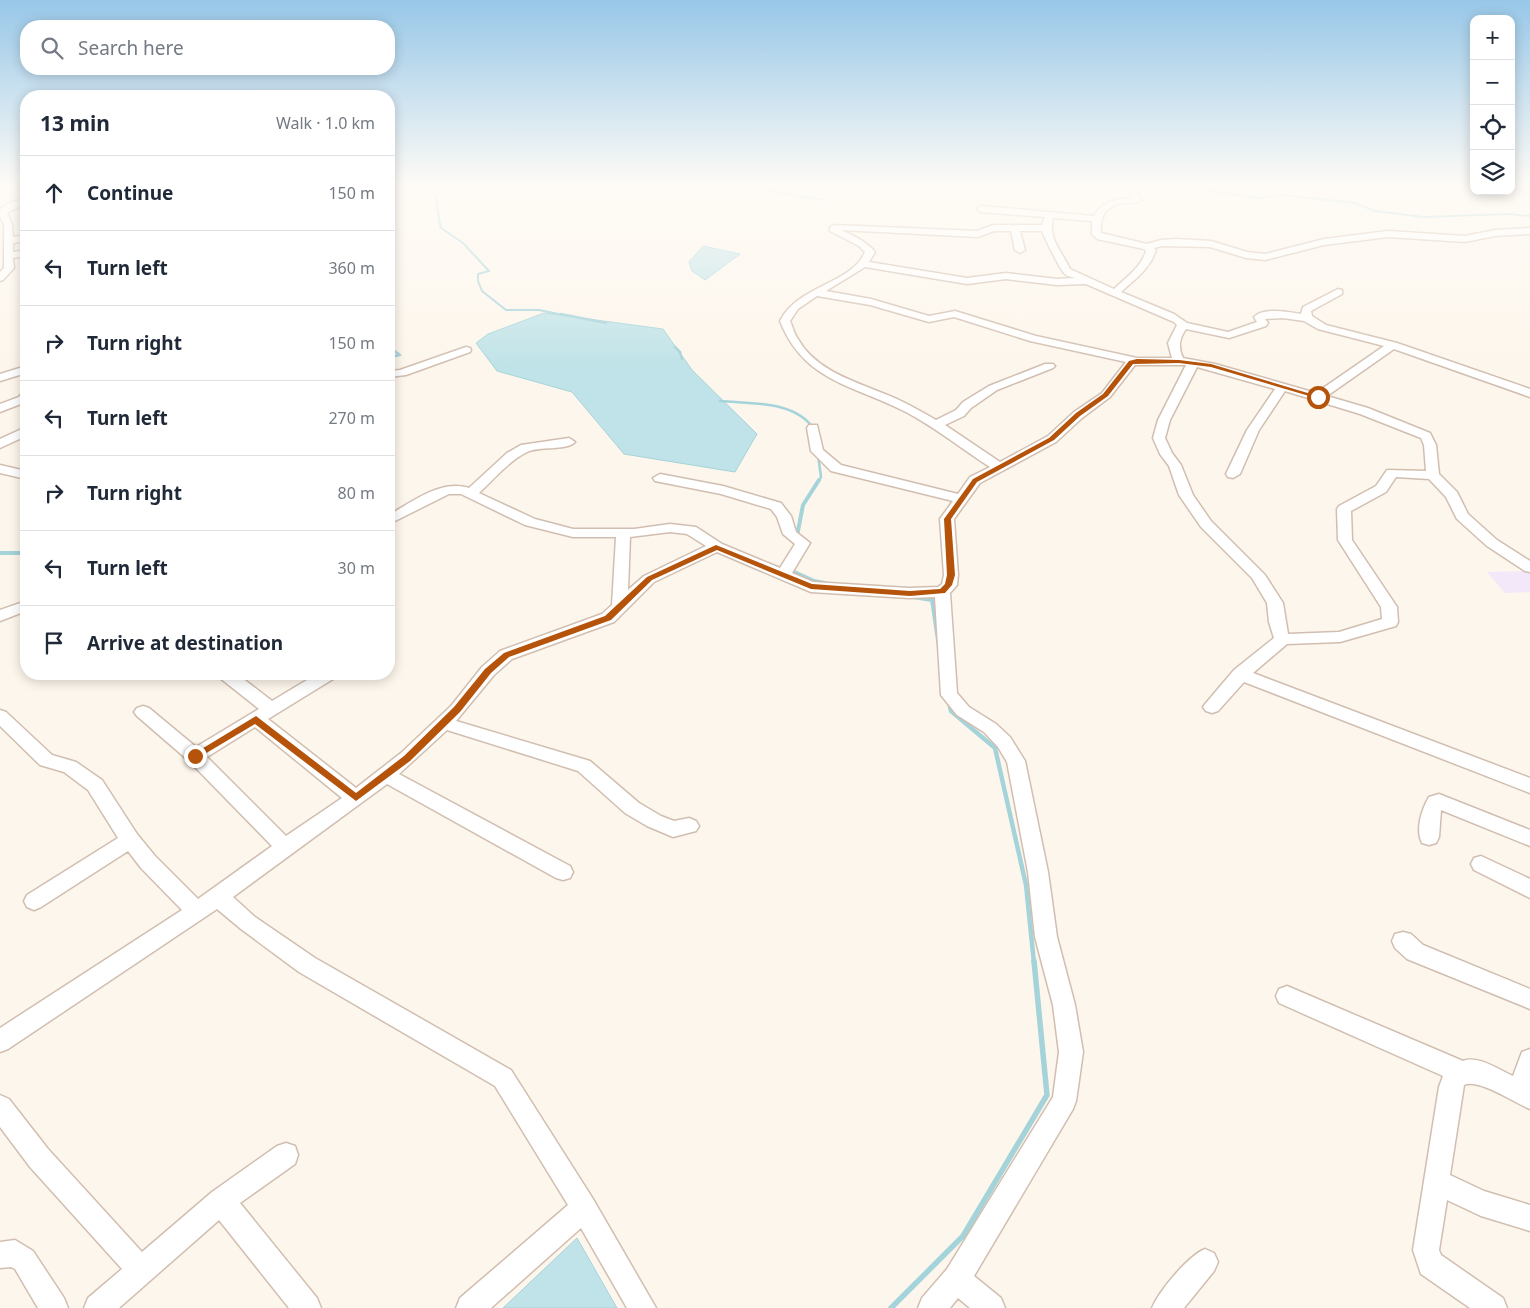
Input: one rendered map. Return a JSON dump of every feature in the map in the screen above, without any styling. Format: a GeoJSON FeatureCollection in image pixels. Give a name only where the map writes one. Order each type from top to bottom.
{"type":"FeatureCollection","features":[{"type":"Feature","properties":{"kind":"street"},"geometry":{"type":"LineString","coordinates":[[0,278],[13,266],[8,256],[7,247]]}},
{"type":"Feature","properties":{"kind":"street"},"geometry":{"type":"LineString","coordinates":[[865,247],[870,252],[870,257],[863,264],[804,299],[789,313],[785,321],[788,333],[793,341],[820,368],[911,410],[998,466]]}},
{"type":"Feature","properties":{"kind":"street"},"geometry":{"type":"LineString","coordinates":[[1055,247],[1066,271],[1085,281],[1171,316],[1183,325],[1229,335],[1262,324],[1259,318],[1261,316],[1283,315],[1307,318],[1333,330],[1393,345],[1530,393]]}},
{"type":"Feature","properties":{"kind":"street"},"geometry":{"type":"LineString","coordinates":[[1115,293],[1150,256],[1151,250],[1147,247]]}},
{"type":"Feature","properties":{"kind":"street"},"geometry":{"type":"LineString","coordinates":[[1221,247],[1246,255],[1265,257],[1304,247]]}},
{"type":"Feature","properties":{"kind":"street"},"geometry":{"type":"LineString","coordinates":[[8,256],[20,254]]}},
{"type":"Feature","properties":{"kind":"street"},"geometry":{"type":"LineString","coordinates":[[863,264],[967,281],[1006,276],[1057,282],[1085,281]]}},
{"type":"Feature","properties":{"kind":"street"},"geometry":{"type":"LineString","coordinates":[[1307,318],[1305,312],[1307,308],[1338,292]]}},
{"type":"Feature","properties":{"kind":"street"},"geometry":{"type":"LineString","coordinates":[[817,293],[871,302],[930,319],[935,319],[944,314],[954,314],[1034,339],[1137,361],[1194,363],[1283,386],[1377,415],[1426,436],[1430,445],[1433,475],[1452,495],[1462,516],[1492,543],[1530,568]]}},
{"type":"Feature","properties":{"kind":"street"},"geometry":{"type":"LineString","coordinates":[[1179,361],[1173,350],[1173,341],[1183,325]]}},
{"type":"Feature","properties":{"kind":"street"},"geometry":{"type":"LineString","coordinates":[[1318,397],[1393,345]]}},
{"type":"Feature","properties":{"kind":"street"},"geometry":{"type":"LineString","coordinates":[[395,373],[466,350]]}},
{"type":"Feature","properties":{"kind":"street"},"geometry":{"type":"LineString","coordinates":[[932,1308],[957,1279],[1064,1101],[1071,1052],[1064,1005],[1046,936],[1038,872],[1016,761],[1004,742],[990,728],[963,711],[949,695],[942,592],[948,585],[951,575],[947,519],[975,480],[998,466],[1052,439],[1078,415],[1106,395],[1125,369],[1131,363],[1137,361]]}},
{"type":"Feature","properties":{"kind":"street"},"geometry":{"type":"LineString","coordinates":[[1194,363],[1164,420],[1159,438],[1166,454],[1175,465],[1186,495],[1206,524],[1258,575],[1275,603],[1277,622],[1282,640]]}},
{"type":"Feature","properties":{"kind":"street"},"geometry":{"type":"LineString","coordinates":[[936,425],[960,413],[967,405],[992,388],[1049,366]]}},
{"type":"Feature","properties":{"kind":"street"},"geometry":{"type":"LineString","coordinates":[[0,378],[20,373]]}},
{"type":"Feature","properties":{"kind":"street"},"geometry":{"type":"LineString","coordinates":[[1233,474],[1253,430],[1283,386]]}},
{"type":"Feature","properties":{"kind":"street"},"geometry":{"type":"LineString","coordinates":[[0,408],[20,400]]}},
{"type":"Feature","properties":{"kind":"street"},"geometry":{"type":"LineString","coordinates":[[813,428],[817,450],[836,468],[962,498]]}},
{"type":"Feature","properties":{"kind":"street"},"geometry":{"type":"LineString","coordinates":[[0,444],[20,434]]}},
{"type":"Feature","properties":{"kind":"street"},"geometry":{"type":"LineString","coordinates":[[471,493],[512,456],[525,448],[569,442]]}},
{"type":"Feature","properties":{"kind":"street"},"geometry":{"type":"LineString","coordinates":[[1165,477],[1175,465]]}},
{"type":"Feature","properties":{"kind":"street"},"geometry":{"type":"LineString","coordinates":[[0,469],[20,474]]}},
{"type":"Feature","properties":{"kind":"street"},"geometry":{"type":"LineString","coordinates":[[1282,640],[1340,637],[1390,622],[1389,608],[1345,540],[1344,509],[1381,489],[1392,473],[1433,475]]}},
{"type":"Feature","properties":{"kind":"street"},"geometry":{"type":"LineString","coordinates":[[660,478],[723,490],[776,506],[784,516],[790,534],[803,543],[783,575]]}},
{"type":"Feature","properties":{"kind":"street"},"geometry":{"type":"LineString","coordinates":[[395,517],[446,490],[454,489],[471,493],[530,522],[574,533],[623,533],[670,528],[691,530],[716,547],[811,587],[910,593],[942,592]]}},
{"type":"Feature","properties":{"kind":"street"},"geometry":{"type":"LineString","coordinates":[[620,606],[623,533]]}},
{"type":"Feature","properties":{"kind":"street"},"geometry":{"type":"LineString","coordinates":[[0,1041],[218,898],[285,847],[356,798],[407,758],[457,710],[488,671],[506,655],[608,618],[649,579],[716,547]]}},
{"type":"Feature","properties":{"kind":"street"},"geometry":{"type":"LineString","coordinates":[[0,616],[20,608]]}},
{"type":"Feature","properties":{"kind":"street"},"geometry":{"type":"LineString","coordinates":[[1212,707],[1240,674],[1262,655],[1276,648],[1282,640]]}},
{"type":"Feature","properties":{"kind":"street"},"geometry":{"type":"LineString","coordinates":[[1240,674],[1530,786]]}},
{"type":"Feature","properties":{"kind":"street"},"geometry":{"type":"LineString","coordinates":[[234,680],[272,710]]}},
{"type":"Feature","properties":{"kind":"street"},"geometry":{"type":"LineString","coordinates":[[195,756],[319,680]]}},
{"type":"Feature","properties":{"kind":"street"},"geometry":{"type":"LineString","coordinates":[[142,712],[195,756],[285,847]]}},
{"type":"Feature","properties":{"kind":"street"},"geometry":{"type":"LineString","coordinates":[[0,716],[46,760],[70,767],[95,786],[130,840],[148,862],[197,911]]}},
{"type":"Feature","properties":{"kind":"street"},"geometry":{"type":"LineString","coordinates":[[256,719],[356,798]]}},
{"type":"Feature","properties":{"kind":"street"},"geometry":{"type":"LineString","coordinates":[[443,723],[584,766],[632,808],[654,821],[673,829],[689,826]]}},
{"type":"Feature","properties":{"kind":"street"},"geometry":{"type":"LineString","coordinates":[[386,775],[563,872]]}},
{"type":"Feature","properties":{"kind":"street"},"geometry":{"type":"LineString","coordinates":[[1429,837],[1432,810],[1436,802],[1439,801],[1530,838]]}},
{"type":"Feature","properties":{"kind":"street"},"geometry":{"type":"LineString","coordinates":[[34,901],[130,840]]}},
{"type":"Feature","properties":{"kind":"street"},"geometry":{"type":"LineString","coordinates":[[1481,864],[1530,889]]}},
{"type":"Feature","properties":{"kind":"street"},"geometry":{"type":"LineString","coordinates":[[218,898],[248,923],[307,966],[503,1078],[584,1208],[642,1308]]}},
{"type":"Feature","properties":{"kind":"street"},"geometry":{"type":"LineString","coordinates":[[1403,941],[1415,952],[1530,999]]}},
{"type":"Feature","properties":{"kind":"street"},"geometry":{"type":"LineString","coordinates":[[1287,996],[1463,1073]]}},
{"type":"Feature","properties":{"kind":"street"},"geometry":{"type":"LineString","coordinates":[[1493,1308],[1431,1264],[1426,1250],[1436,1182],[1454,1077],[1468,1071],[1483,1074],[1526,1095],[1525,1072],[1530,1060]]}},
{"type":"Feature","properties":{"kind":"street"},"geometry":{"type":"LineString","coordinates":[[0,1107],[39,1158],[141,1270]]}},
{"type":"Feature","properties":{"kind":"street"},"geometry":{"type":"LineString","coordinates":[[98,1308],[221,1201],[286,1155]]}},
{"type":"Feature","properties":{"kind":"street"},"geometry":{"type":"LineString","coordinates":[[1436,1182],[1481,1203],[1530,1218]]}},
{"type":"Feature","properties":{"kind":"street"},"geometry":{"type":"LineString","coordinates":[[221,1201],[307,1308]]}},
{"type":"Feature","properties":{"kind":"street"},"geometry":{"type":"LineString","coordinates":[[470,1308],[584,1208]]}},
{"type":"Feature","properties":{"kind":"street"},"geometry":{"type":"LineString","coordinates":[[0,1255],[16,1253],[24,1260],[54,1308]]}},
{"type":"Feature","properties":{"kind":"street"},"geometry":{"type":"LineString","coordinates":[[1166,1308],[1205,1262]]}},
{"type":"Feature","properties":{"kind":"street"},"geometry":{"type":"LineString","coordinates":[[957,1279],[990,1308]]}},
{"type":"Feature","properties":{"kind":"shaded area"},"geometry":{"type":"Polygon","coordinates":[[[1530,571],[1530,592],[1505,593],[1487,572],[1530,571]]]}},
{"type":"Feature","properties":{"kind":"water"},"geometry":{"type":"Polygon","coordinates":[[[702,247],[740,254],[705,280],[692,271],[689,262],[702,247]]]}},
{"type":"Feature","properties":{"kind":"water"},"geometry":{"type":"Polygon","coordinates":[[[544,313],[663,329],[692,370],[757,434],[735,472],[624,454],[572,392],[497,371],[476,343],[488,334],[544,313]]]}},
{"type":"Feature","properties":{"kind":"water"},"geometry":{"type":"Polygon","coordinates":[[[577,1238],[617,1308],[503,1308],[577,1238]]]}},
{"type":"Feature","properties":{"kind":"waterway"},"geometry":{"type":"LineString","coordinates":[[467,247],[489,271],[478,274],[478,281],[482,291],[506,310],[539,310],[568,316]]}},
{"type":"Feature","properties":{"kind":"waterway"},"geometry":{"type":"LineString","coordinates":[[561,314],[606,323]]}},
{"type":"Feature","properties":{"kind":"waterway"},"geometry":{"type":"LineString","coordinates":[[675,347],[680,352],[682,359]]}},
{"type":"Feature","properties":{"kind":"waterway"},"geometry":{"type":"LineString","coordinates":[[395,351],[400,355],[395,356]]}},
{"type":"Feature","properties":{"kind":"waterway"},"geometry":{"type":"LineString","coordinates":[[720,401],[771,405],[784,408],[795,413],[814,429]]}},
{"type":"Feature","properties":{"kind":"waterway"},"geometry":{"type":"LineString","coordinates":[[818,455],[821,477],[819,481]]}},
{"type":"Feature","properties":{"kind":"waterway"},"geometry":{"type":"LineString","coordinates":[[797,536],[803,505],[819,480]]}},
{"type":"Feature","properties":{"kind":"waterway"},"geometry":{"type":"LineString","coordinates":[[0,553],[20,553]]}},
{"type":"Feature","properties":{"kind":"waterway"},"geometry":{"type":"LineString","coordinates":[[790,570],[814,581],[825,583]]}},
{"type":"Feature","properties":{"kind":"waterway"},"geometry":{"type":"LineString","coordinates":[[913,597],[932,600],[939,647]]}},
{"type":"Feature","properties":{"kind":"waterway"},"geometry":{"type":"LineString","coordinates":[[949,702],[951,711],[995,748],[1026,885],[1034,963]]}},
{"type":"Feature","properties":{"kind":"waterway"},"geometry":{"type":"LineString","coordinates":[[891,1308],[963,1236],[1047,1095],[1034,961]]}},
{"type":"Feature","properties":{"kind":"route"},"geometry":{"type":"LineString","coordinates":[[195,756],[256,719],[356,798],[407,758],[457,710],[488,671],[506,655],[608,618],[630,595],[649,579],[716,547],[811,587],[929,594],[942,592],[948,585],[951,575],[947,519],[975,480],[998,466],[1052,439],[1078,415],[1106,395],[1125,369],[1131,363],[1137,361],[1179,361],[1211,366],[1318,397]]}}]}
